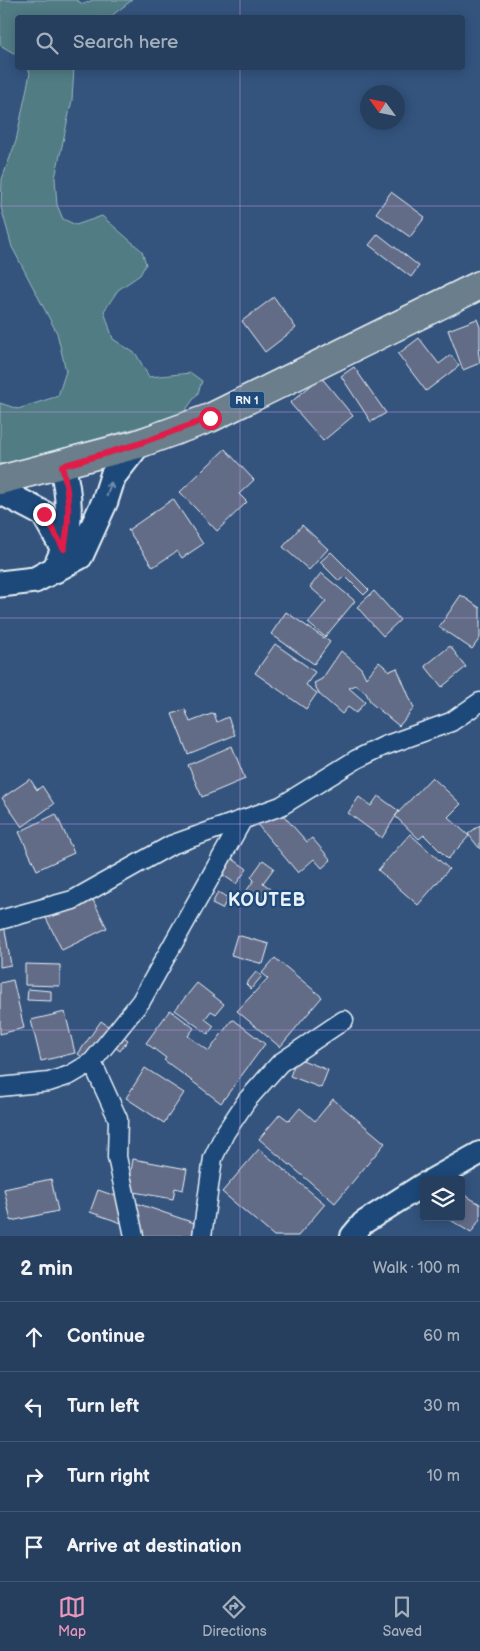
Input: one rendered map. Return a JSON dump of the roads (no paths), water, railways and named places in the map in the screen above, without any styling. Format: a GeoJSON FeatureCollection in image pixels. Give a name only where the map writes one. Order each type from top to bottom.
{"type":"FeatureCollection","features":[{"type":"Feature","properties":{"kind":"main road","name":"RN 1"},"geometry":{"type":"LineString","coordinates":[[0,480],[70,464],[138,444],[210,418],[480,286]]}},
{"type":"Feature","properties":{"kind":"main road"},"geometry":{"type":"LineString","coordinates":[[0,584],[35,580],[68,554],[113,476],[138,444]]}},
{"type":"Feature","properties":{"kind":"main road"},"geometry":{"type":"LineString","coordinates":[[68,554],[89,510],[70,464]]}},
{"type":"Feature","properties":{"kind":"main road"},"geometry":{"type":"LineString","coordinates":[[0,491],[44,514],[68,554]]}},
{"type":"Feature","properties":{"kind":"street"},"geometry":{"type":"LineString","coordinates":[[0,920],[73,900],[171,845],[281,806],[384,746],[450,722],[480,702]]}},
{"type":"Feature","properties":{"kind":"street"},"geometry":{"type":"LineString","coordinates":[[0,1087],[49,1082],[70,1075],[92,1062],[141,1001],[243,819]]}},
{"type":"Feature","properties":{"kind":"street"},"geometry":{"type":"LineString","coordinates":[[202,1236],[213,1158],[231,1124],[247,1100],[280,1063],[344,1020]]}},
{"type":"Feature","properties":{"kind":"street"},"geometry":{"type":"LineString","coordinates":[[92,1062],[118,1119],[117,1156],[134,1236]]}},
{"type":"Feature","properties":{"kind":"street"},"geometry":{"type":"LineString","coordinates":[[439,1176],[480,1152]]}},
{"type":"Feature","properties":{"kind":"street"},"geometry":{"type":"LineString","coordinates":[[352,1236],[363,1223],[420,1187]]}},
{"type":"Feature","properties":{"kind":"district","name":"KOUTEB"},"geometry":{"type":"Point","coordinates":[267,900]}}]}
